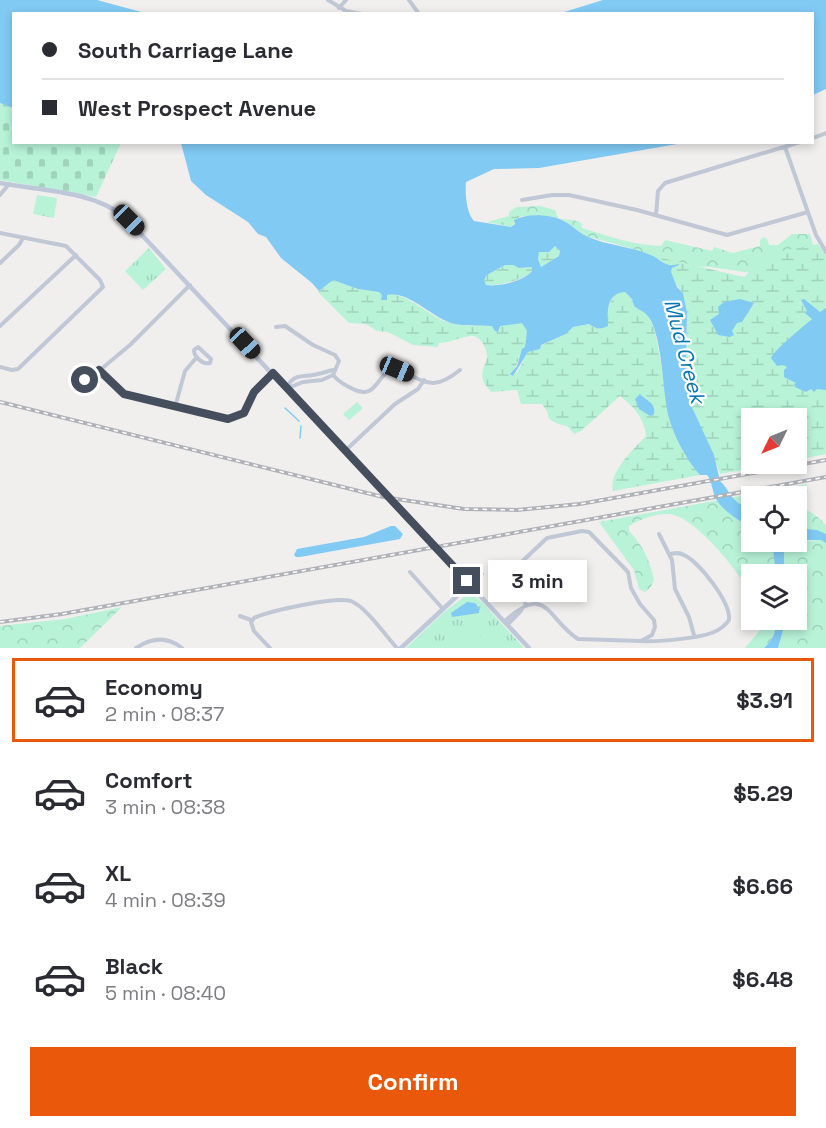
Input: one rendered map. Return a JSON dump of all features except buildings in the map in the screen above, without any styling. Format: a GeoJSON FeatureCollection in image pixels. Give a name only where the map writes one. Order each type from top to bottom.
{"type":"FeatureCollection","features":[{"type":"Feature","properties":{"kind":"main road"},"geometry":{"type":"LineString","coordinates":[[0,183],[88,199],[115,210],[129,220],[529,648]]}},
{"type":"Feature","properties":{"kind":"main road"},"geometry":{"type":"LineString","coordinates":[[399,648],[470,584]]}},
{"type":"Feature","properties":{"kind":"street"},"geometry":{"type":"LineString","coordinates":[[328,0],[339,8],[351,12]]}},
{"type":"Feature","properties":{"kind":"street"},"geometry":{"type":"LineString","coordinates":[[339,8],[346,0]]}},
{"type":"Feature","properties":{"kind":"street"},"geometry":{"type":"LineString","coordinates":[[409,0],[418,12]]}},
{"type":"Feature","properties":{"kind":"street"},"geometry":{"type":"LineString","coordinates":[[656,215],[658,191],[665,183],[794,144]]}},
{"type":"Feature","properties":{"kind":"street"},"geometry":{"type":"LineString","coordinates":[[785,147],[819,242],[826,252]]}},
{"type":"Feature","properties":{"kind":"street"},"geometry":{"type":"LineString","coordinates":[[0,195],[9,184]]}},
{"type":"Feature","properties":{"kind":"street"},"geometry":{"type":"LineString","coordinates":[[522,200],[563,194],[656,215],[727,235],[808,212]]}},
{"type":"Feature","properties":{"kind":"street"},"geometry":{"type":"LineString","coordinates":[[0,233],[66,246],[100,280],[103,287],[16,370],[0,367]]}},
{"type":"Feature","properties":{"kind":"street"},"geometry":{"type":"LineString","coordinates":[[0,263],[23,238]]}},
{"type":"Feature","properties":{"kind":"street"},"geometry":{"type":"LineString","coordinates":[[0,326],[76,255]]}},
{"type":"Feature","properties":{"kind":"street"},"geometry":{"type":"LineString","coordinates":[[88,380],[129,346],[190,284]]}},
{"type":"Feature","properties":{"kind":"street"},"geometry":{"type":"LineString","coordinates":[[276,327],[285,326],[313,345],[335,355],[339,361],[333,372],[322,380],[300,382],[287,388]]}},
{"type":"Feature","properties":{"kind":"street"},"geometry":{"type":"LineString","coordinates":[[198,347],[212,362],[207,364],[197,357],[193,351],[198,347]]}},
{"type":"Feature","properties":{"kind":"street"},"geometry":{"type":"LineString","coordinates":[[176,407],[183,376],[197,357]]}},
{"type":"Feature","properties":{"kind":"street"},"geometry":{"type":"LineString","coordinates":[[333,372],[343,384],[362,392],[372,389],[392,369],[439,384],[460,370]]}},
{"type":"Feature","properties":{"kind":"street"},"geometry":{"type":"LineString","coordinates":[[99,370],[121,393],[225,419],[235,418],[246,410],[254,392],[273,373]]}},
{"type":"Feature","properties":{"kind":"street"},"geometry":{"type":"LineString","coordinates":[[346,450],[395,404],[418,389],[424,381]]}},
{"type":"Feature","properties":{"kind":"street"},"geometry":{"type":"LineString","coordinates":[[524,607],[522,595],[511,580],[514,569],[547,538],[586,531],[594,536],[628,572],[631,588],[640,604],[652,617],[655,637],[659,641]]}},
{"type":"Feature","properties":{"kind":"street"},"geometry":{"type":"LineString","coordinates":[[659,534],[670,554],[675,589],[689,617],[694,635]]}},
{"type":"Feature","properties":{"kind":"street"},"geometry":{"type":"LineString","coordinates":[[506,623],[518,609],[546,607],[578,639],[659,641],[709,634],[721,629],[729,620],[729,613],[719,593],[696,565],[684,555],[670,554]]}},
{"type":"Feature","properties":{"kind":"street"},"geometry":{"type":"LineString","coordinates":[[410,573],[443,609]]}},
{"type":"Feature","properties":{"kind":"street"},"geometry":{"type":"LineString","coordinates":[[470,584],[482,574]]}},
{"type":"Feature","properties":{"kind":"street"},"geometry":{"type":"LineString","coordinates":[[240,616],[251,620],[263,614],[316,603],[349,601],[359,607],[399,648]]}},
{"type":"Feature","properties":{"kind":"street"},"geometry":{"type":"LineString","coordinates":[[251,620],[254,631],[270,648]]}},
{"type":"Feature","properties":{"kind":"street"},"geometry":{"type":"LineString","coordinates":[[641,641],[650,637],[655,628]]}},
{"type":"Feature","properties":{"kind":"street"},"geometry":{"type":"LineString","coordinates":[[136,648],[146,642],[159,639],[170,641],[182,648]]}},
{"type":"Feature","properties":{"kind":"green space"},"geometry":{"type":"Polygon","coordinates":[[[0,103],[12,108],[12,144],[121,144],[96,197],[0,180],[0,103]]]}},
{"type":"Feature","properties":{"kind":"green space"},"geometry":{"type":"Polygon","coordinates":[[[37,195],[57,198],[54,218],[33,214],[37,195]]]}},
{"type":"Feature","properties":{"kind":"green space"},"geometry":{"type":"Polygon","coordinates":[[[540,206],[555,210],[558,218],[581,223],[582,228],[640,244],[661,246],[665,240],[712,251],[714,247],[733,253],[760,246],[760,240],[764,237],[769,245],[778,245],[792,234],[810,234],[813,245],[786,278],[710,267],[674,265],[630,248],[586,236],[565,221],[552,217],[509,216],[509,212],[516,207],[540,206]]]}},
{"type":"Feature","properties":{"kind":"green space"},"geometry":{"type":"Polygon","coordinates":[[[509,216],[521,216],[515,220],[512,227],[487,222],[509,216]]]}},
{"type":"Feature","properties":{"kind":"green space"},"geometry":{"type":"Polygon","coordinates":[[[818,244],[826,255],[826,454],[807,458],[807,408],[741,408],[741,470],[720,474],[689,399],[686,378],[685,305],[683,293],[671,275],[672,268],[679,265],[668,265],[653,256],[744,277],[771,253],[818,244]]]}},
{"type":"Feature","properties":{"kind":"green space"},"geometry":{"type":"Polygon","coordinates":[[[555,246],[560,251],[559,256],[541,267],[538,252],[545,252],[555,246]]]}},
{"type":"Feature","properties":{"kind":"green space"},"geometry":{"type":"Polygon","coordinates":[[[149,248],[166,269],[143,290],[125,271],[149,248]]]}},
{"type":"Feature","properties":{"kind":"green space"},"geometry":{"type":"Polygon","coordinates":[[[505,265],[519,268],[532,267],[532,271],[511,282],[486,285],[484,280],[487,275],[505,265]]]}},
{"type":"Feature","properties":{"kind":"green space"},"geometry":{"type":"Polygon","coordinates":[[[333,280],[358,289],[379,292],[386,297],[388,294],[396,295],[412,301],[440,319],[455,324],[484,326],[522,322],[527,331],[525,347],[512,372],[513,376],[528,352],[539,349],[540,346],[566,334],[573,327],[589,324],[595,328],[607,312],[613,295],[616,292],[625,292],[632,299],[634,306],[647,314],[654,328],[673,424],[688,459],[700,475],[613,491],[612,484],[618,469],[646,436],[638,413],[620,396],[581,431],[574,434],[567,426],[549,419],[542,404],[521,404],[517,390],[491,392],[482,374],[487,354],[478,338],[465,337],[439,343],[438,347],[413,345],[388,332],[377,331],[366,324],[349,323],[318,292],[333,280]]]}},
{"type":"Feature","properties":{"kind":"green space"},"geometry":{"type":"Polygon","coordinates":[[[357,402],[363,408],[349,420],[343,414],[357,402]]]}},
{"type":"Feature","properties":{"kind":"green space"},"geometry":{"type":"Polygon","coordinates":[[[741,496],[741,511],[735,517],[741,521],[741,552],[773,552],[775,564],[741,564],[741,578],[715,546],[691,524],[679,517],[660,514],[629,526],[629,531],[648,560],[654,580],[645,592],[639,589],[634,570],[599,522],[741,496]]]}},
{"type":"Feature","properties":{"kind":"green space"},"geometry":{"type":"Polygon","coordinates":[[[807,510],[826,525],[826,648],[778,648],[783,630],[807,630],[807,564],[784,564],[784,553],[807,552],[807,541],[821,540],[817,530],[807,529],[807,510]]]}},
{"type":"Feature","properties":{"kind":"green space"},"geometry":{"type":"Polygon","coordinates":[[[469,593],[479,599],[524,648],[406,648],[443,613],[469,593]]]}},
{"type":"Feature","properties":{"kind":"green space"},"geometry":{"type":"Polygon","coordinates":[[[122,607],[80,648],[0,648],[0,626],[65,619],[122,607]]]}},
{"type":"Feature","properties":{"kind":"green space"},"geometry":{"type":"Polygon","coordinates":[[[476,630],[481,638],[484,636],[495,648],[464,648],[460,640],[476,630]]]}},
{"type":"Feature","properties":{"kind":"green space"},"geometry":{"type":"Polygon","coordinates":[[[760,630],[775,630],[772,639],[764,648],[745,648],[760,630]]]}},
{"type":"Feature","properties":{"kind":"water"},"geometry":{"type":"Polygon","coordinates":[[[0,0],[97,0],[141,12],[12,12],[12,108],[0,103],[0,0]]]}},
{"type":"Feature","properties":{"kind":"water"},"geometry":{"type":"Polygon","coordinates":[[[603,0],[826,0],[826,89],[814,95],[814,12],[564,12],[603,0]]]}},
{"type":"Feature","properties":{"kind":"water","name":"Mud Creek"},"geometry":{"type":"Polygon","coordinates":[[[181,144],[677,144],[539,168],[494,169],[466,182],[467,202],[469,213],[474,221],[511,227],[515,224],[514,220],[525,216],[552,217],[564,221],[594,239],[645,253],[668,265],[679,265],[672,268],[671,272],[677,287],[683,293],[687,313],[686,363],[690,403],[714,455],[720,481],[741,504],[741,522],[722,507],[715,497],[709,477],[700,475],[690,463],[674,433],[667,407],[656,333],[646,314],[634,306],[632,299],[625,292],[611,299],[608,309],[608,326],[598,328],[589,324],[573,327],[566,334],[541,345],[540,349],[528,352],[513,376],[510,374],[517,366],[522,349],[525,347],[527,331],[522,323],[500,326],[498,332],[492,326],[456,324],[446,321],[402,296],[387,295],[387,300],[381,300],[382,295],[379,292],[358,289],[333,280],[319,291],[281,258],[266,237],[258,234],[248,222],[206,195],[191,181],[181,144]],[[555,246],[549,252],[539,252],[538,259],[541,267],[559,256],[560,251],[555,246]],[[505,265],[487,275],[484,280],[486,285],[511,282],[523,278],[532,271],[532,267],[519,268],[505,265]]]}},
{"type":"Feature","properties":{"kind":"water"},"geometry":{"type":"Polygon","coordinates":[[[740,299],[754,303],[742,322],[737,323],[732,331],[734,335],[730,337],[718,335],[710,320],[719,314],[718,307],[724,302],[740,299]]]}},
{"type":"Feature","properties":{"kind":"water"},"geometry":{"type":"Polygon","coordinates":[[[804,299],[820,312],[826,308],[826,390],[817,389],[814,392],[811,389],[806,392],[795,387],[796,383],[784,377],[784,370],[787,367],[777,366],[771,358],[783,344],[812,319],[805,313],[807,311],[801,300],[804,299]]]}},
{"type":"Feature","properties":{"kind":"water"},"geometry":{"type":"Polygon","coordinates":[[[640,394],[652,404],[654,414],[650,416],[639,409],[635,399],[640,394]]]}},
{"type":"Feature","properties":{"kind":"water"},"geometry":{"type":"Polygon","coordinates":[[[395,526],[403,534],[400,539],[300,557],[294,555],[297,549],[364,537],[395,526]]]}},
{"type":"Feature","properties":{"kind":"water"},"geometry":{"type":"Polygon","coordinates":[[[807,529],[826,534],[826,543],[821,540],[807,540],[807,529]]]}},
{"type":"Feature","properties":{"kind":"water"},"geometry":{"type":"Polygon","coordinates":[[[773,552],[785,552],[784,564],[775,564],[773,552]]]}},
{"type":"Feature","properties":{"kind":"water"},"geometry":{"type":"Polygon","coordinates":[[[467,602],[475,603],[479,608],[479,613],[452,617],[451,613],[467,602]]]}},
{"type":"Feature","properties":{"kind":"water"},"geometry":{"type":"Polygon","coordinates":[[[775,630],[783,630],[778,648],[764,648],[770,642],[775,630]]]}},
{"type":"Feature","properties":{"kind":"waterway"},"geometry":{"type":"LineString","coordinates":[[285,408],[299,421]]}},
{"type":"Feature","properties":{"kind":"waterway"},"geometry":{"type":"LineString","coordinates":[[300,438],[301,426]]}},
{"type":"Feature","properties":{"kind":"railway"},"geometry":{"type":"LineString","coordinates":[[0,402],[383,497],[464,509],[517,510],[580,504],[826,460]]}},
{"type":"Feature","properties":{"kind":"railway"},"geometry":{"type":"LineString","coordinates":[[0,622],[62,614],[826,477]]}},
{"type":"Feature","properties":{"kind":"route"},"geometry":{"type":"LineString","coordinates":[[85,380],[82,381],[81,386],[88,389],[91,386],[88,380],[99,370],[124,394],[228,419],[244,413],[254,392],[273,373],[467,581]]}}]}
